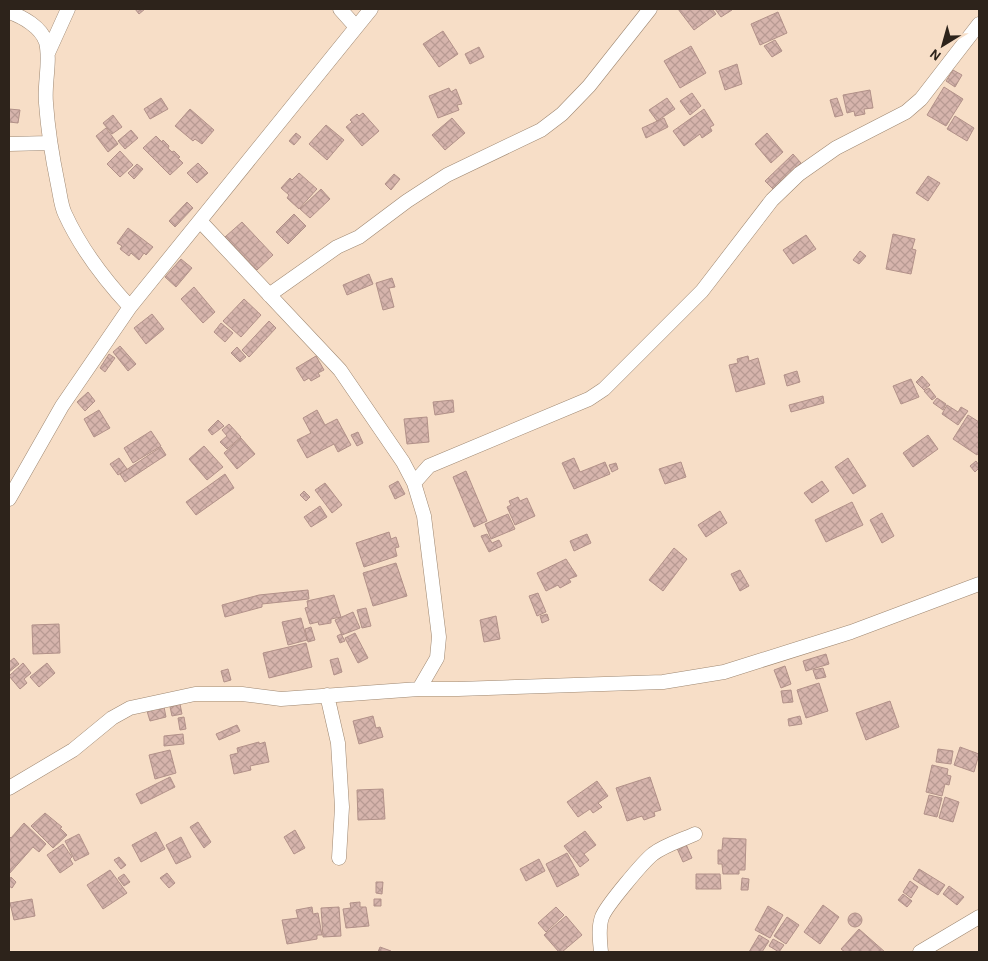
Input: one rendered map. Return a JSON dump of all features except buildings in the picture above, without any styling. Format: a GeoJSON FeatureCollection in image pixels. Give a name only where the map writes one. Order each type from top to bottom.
{"type":"FeatureCollection","features":[{"type":"Feature","properties":{"kind":"street"},"geometry":{"type":"LineString","coordinates":[[48,53],[68,9]]}},
{"type":"Feature","properties":{"kind":"street"},"geometry":{"type":"LineString","coordinates":[[340,9],[356,27]]}},
{"type":"Feature","properties":{"kind":"street"},"geometry":{"type":"LineString","coordinates":[[9,499],[62,406],[130,307],[371,9]]}},
{"type":"Feature","properties":{"kind":"street"},"geometry":{"type":"LineString","coordinates":[[269,295],[337,247],[359,237],[407,200],[447,176],[541,130],[562,114],[590,86],[650,9]]}},
{"type":"Feature","properties":{"kind":"street"},"geometry":{"type":"LineString","coordinates":[[9,12],[20,16],[38,30],[45,40],[48,53],[45,95],[49,143],[65,213],[85,251],[130,307]]}},
{"type":"Feature","properties":{"kind":"street"},"geometry":{"type":"LineString","coordinates":[[414,483],[429,466],[589,399],[604,389],[702,291],[772,200],[798,174],[836,148],[906,112],[921,99],[979,24]]}},
{"type":"Feature","properties":{"kind":"street"},"geometry":{"type":"LineString","coordinates":[[9,144],[49,143]]}},
{"type":"Feature","properties":{"kind":"street"},"geometry":{"type":"LineString","coordinates":[[200,221],[340,370],[403,462],[414,483],[424,516],[440,637],[437,658],[418,689]]}},
{"type":"Feature","properties":{"kind":"street"},"geometry":{"type":"LineString","coordinates":[[403,462],[429,466]]}},
{"type":"Feature","properties":{"kind":"street"},"geometry":{"type":"LineString","coordinates":[[9,788],[73,750],[112,718],[130,708],[195,694],[242,694],[281,699],[418,689],[663,682],[694,678],[724,672],[850,632],[979,584]]}},
{"type":"Feature","properties":{"kind":"street"},"geometry":{"type":"LineString","coordinates":[[327,695],[338,743],[342,807],[339,858]]}},
{"type":"Feature","properties":{"kind":"street"},"geometry":{"type":"LineString","coordinates":[[601,952],[599,932],[602,917],[609,906],[653,854],[696,834]]}},
{"type":"Feature","properties":{"kind":"street"},"geometry":{"type":"LineString","coordinates":[[920,952],[979,917]]}}]}
